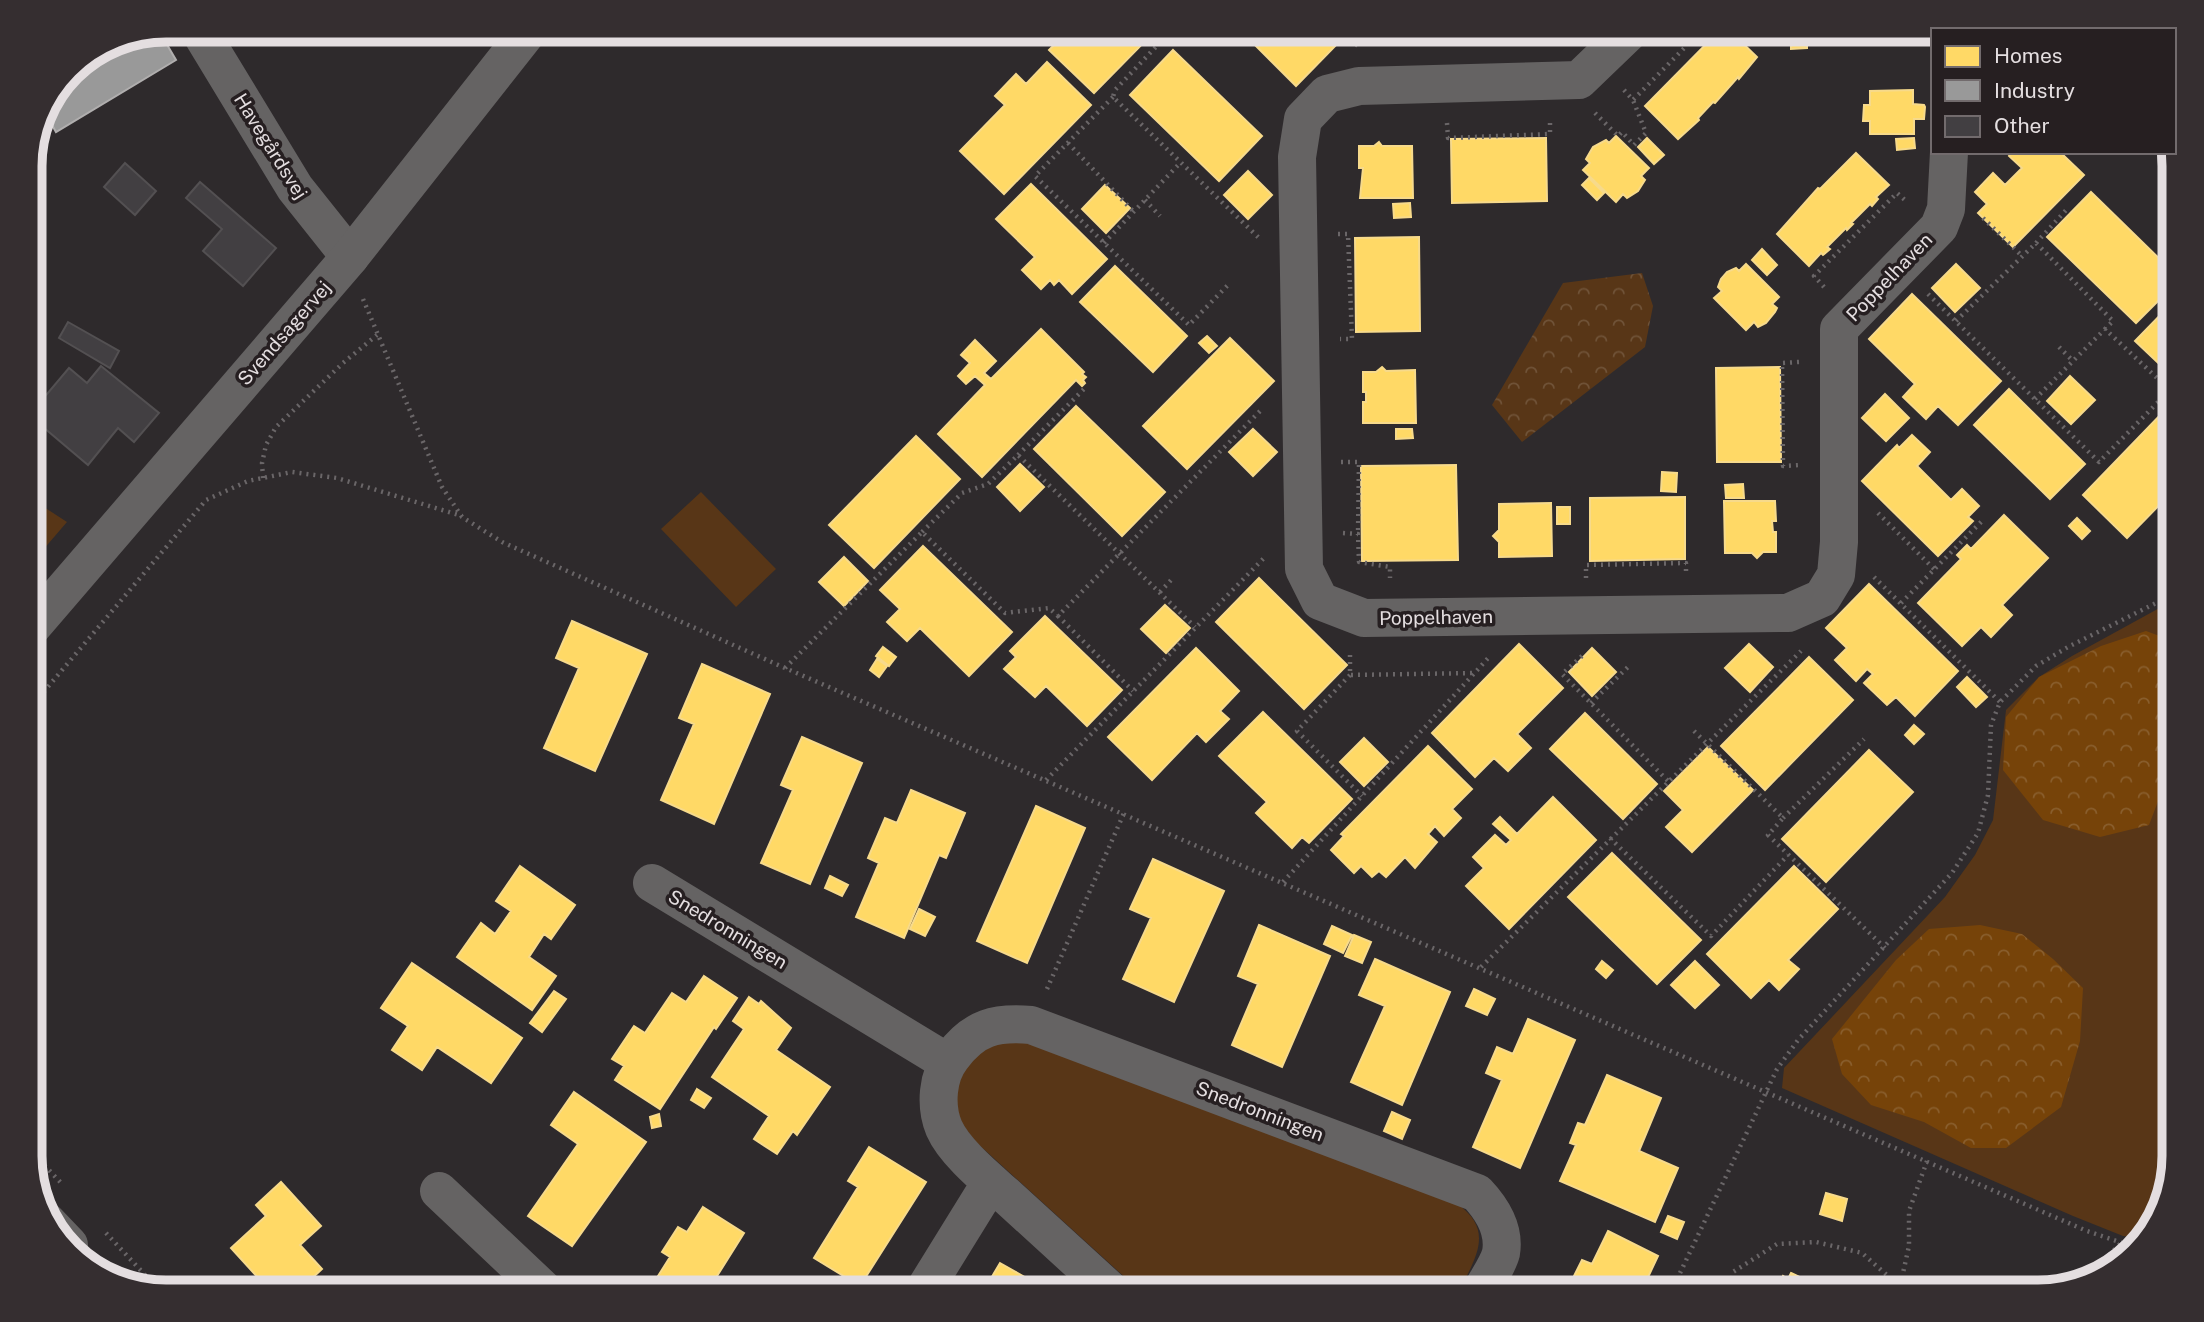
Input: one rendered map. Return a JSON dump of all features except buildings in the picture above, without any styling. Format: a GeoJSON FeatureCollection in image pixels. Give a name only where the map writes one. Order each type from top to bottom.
{"type":"FeatureCollection","features":[{"type":"Feature","properties":{"kind":"street","name":"Havegårdsvej"},"geometry":{"type":"LineString","coordinates":[[206,42],[295,188],[350,257]]}},
{"type":"Feature","properties":{"kind":"street","name":"Svendsagervej"},"geometry":{"type":"LineString","coordinates":[[42,615],[350,257],[520,42]]}},
{"type":"Feature","properties":{"kind":"street","name":"Poppelhaven"},"geometry":{"type":"LineString","coordinates":[[1619,42],[1579,80],[1359,86],[1327,94],[1303,119],[1297,157],[1304,569],[1320,601],[1364,618],[1392,618],[1788,613],[1822,598],[1836,575],[1839,542],[1839,328],[1939,227],[1947,209],[1949,154]]}},
{"type":"Feature","properties":{"kind":"street","name":"Snedronningen"},"geometry":{"type":"LineString","coordinates":[[652,883],[947,1062],[962,1043],[983,1029],[1006,1023],[1031,1025],[1477,1193],[1492,1210],[1500,1231],[1501,1253],[1487,1280]]}},
{"type":"Feature","properties":{"kind":"street"},"geometry":{"type":"LineString","coordinates":[[947,1062],[940,1084],[939,1107],[944,1128],[957,1147],[991,1182],[1099,1280]]}},
{"type":"Feature","properties":{"kind":"street"},"geometry":{"type":"LineString","coordinates":[[930,1280],[991,1182]]}},
{"type":"Feature","properties":{"kind":"street"},"geometry":{"type":"LineString","coordinates":[[439,1191],[533,1280]]}},
{"type":"Feature","properties":{"kind":"path"},"geometry":{"type":"LineString","coordinates":[[1161,42],[1115,90],[1113,97],[1035,176],[1189,325],[1228,285]]}},
{"type":"Feature","properties":{"kind":"path"},"geometry":{"type":"LineString","coordinates":[[1113,97],[1299,277]]}},
{"type":"Feature","properties":{"kind":"path"},"geometry":{"type":"LineString","coordinates":[[1604,121],[1618,136],[1622,132],[1634,145],[1646,133],[1633,100]]}},
{"type":"Feature","properties":{"kind":"path"},"geometry":{"type":"LineString","coordinates":[[1068,143],[1134,212]]}},
{"type":"Feature","properties":{"kind":"path"},"geometry":{"type":"LineString","coordinates":[[1104,243],[1181,162]]}},
{"type":"Feature","properties":{"kind":"path"},"geometry":{"type":"LineString","coordinates":[[1145,200],[1160,216]]}},
{"type":"Feature","properties":{"kind":"path"},"geometry":{"type":"LineString","coordinates":[[1956,321],[2068,208]]}},
{"type":"Feature","properties":{"kind":"path"},"geometry":{"type":"LineString","coordinates":[[2035,399],[2113,321],[2036,243]]}},
{"type":"Feature","properties":{"kind":"path"},"geometry":{"type":"LineString","coordinates":[[350,257],[377,335],[442,487],[463,517]]}},
{"type":"Feature","properties":{"kind":"path"},"geometry":{"type":"LineString","coordinates":[[1900,266],[2099,462],[2162,402]]}},
{"type":"Feature","properties":{"kind":"path"},"geometry":{"type":"LineString","coordinates":[[2105,329],[2162,383]]}},
{"type":"Feature","properties":{"kind":"path"},"geometry":{"type":"LineString","coordinates":[[263,478],[262,463],[266,444],[276,427],[343,363],[377,335]]}},
{"type":"Feature","properties":{"kind":"path"},"geometry":{"type":"LineString","coordinates":[[2059,347],[2073,361]]}},
{"type":"Feature","properties":{"kind":"path"},"geometry":{"type":"LineString","coordinates":[[1058,617],[1301,370]]}},
{"type":"Feature","properties":{"kind":"path"},"geometry":{"type":"LineString","coordinates":[[785,668],[962,493],[988,484],[1087,386]]}},
{"type":"Feature","properties":{"kind":"path"},"geometry":{"type":"LineString","coordinates":[[1018,455],[1195,627]]}},
{"type":"Feature","properties":{"kind":"path"},"geometry":{"type":"LineString","coordinates":[[1302,462],[1359,462],[1359,562],[1390,567],[1392,618]]}},
{"type":"Feature","properties":{"kind":"path"},"geometry":{"type":"LineString","coordinates":[[42,694],[206,500],[248,481],[292,472],[337,478],[463,517],[502,542],[785,668],[2087,1231],[2126,1244]]}},
{"type":"Feature","properties":{"kind":"path"},"geometry":{"type":"LineString","coordinates":[[1839,474],[1934,569]]}},
{"type":"Feature","properties":{"kind":"path"},"geometry":{"type":"LineString","coordinates":[[1901,603],[1984,519]]}},
{"type":"Feature","properties":{"kind":"path"},"geometry":{"type":"LineString","coordinates":[[1046,780],[1195,627],[1304,525],[1358,534]]}},
{"type":"Feature","properties":{"kind":"path"},"geometry":{"type":"LineString","coordinates":[[922,532],[1005,613],[1049,608],[1133,691]]}},
{"type":"Feature","properties":{"kind":"path"},"geometry":{"type":"LineString","coordinates":[[1839,542],[2000,702]]}},
{"type":"Feature","properties":{"kind":"path"},"geometry":{"type":"LineString","coordinates":[[1160,592],[1172,579]]}},
{"type":"Feature","properties":{"kind":"path"},"geometry":{"type":"LineString","coordinates":[[1677,1280],[1777,1069],[1798,1040],[1952,873],[1978,833],[1988,795],[1991,725],[2000,702],[2036,666],[2162,599]]}},
{"type":"Feature","properties":{"kind":"path"},"geometry":{"type":"LineString","coordinates":[[1480,967],[1806,646],[1803,606]]}},
{"type":"Feature","properties":{"kind":"path"},"geometry":{"type":"LineString","coordinates":[[1348,612],[1350,675],[1297,731],[1362,796]]}},
{"type":"Feature","properties":{"kind":"path"},"geometry":{"type":"LineString","coordinates":[[1283,882],[1528,616]]}},
{"type":"Feature","properties":{"kind":"path"},"geometry":{"type":"LineString","coordinates":[[1590,649],[1562,674],[1668,781]]}},
{"type":"Feature","properties":{"kind":"path"},"geometry":{"type":"LineString","coordinates":[[1591,703],[1629,666]]}},
{"type":"Feature","properties":{"kind":"path"},"geometry":{"type":"LineString","coordinates":[[1350,675],[1475,673]]}},
{"type":"Feature","properties":{"kind":"path"},"geometry":{"type":"LineString","coordinates":[[1695,731],[1783,818]]}},
{"type":"Feature","properties":{"kind":"path"},"geometry":{"type":"LineString","coordinates":[[1864,739],[1768,835],[1885,948]]}},
{"type":"Feature","properties":{"kind":"path"},"geometry":{"type":"LineString","coordinates":[[1031,1025],[1124,813]]}},
{"type":"Feature","properties":{"kind":"path"},"geometry":{"type":"LineString","coordinates":[[1610,838],[1711,936],[1788,855]]}},
{"type":"Feature","properties":{"kind":"path"},"geometry":{"type":"LineString","coordinates":[[1903,1280],[1909,1246],[1909,1211],[1927,1161]]}},
{"type":"Feature","properties":{"kind":"path"},"geometry":{"type":"LineString","coordinates":[[1732,1280],[1733,1272],[1777,1244],[1816,1242],[1862,1253],[1892,1280]]}},
{"type":"Feature","properties":{"kind":"path"},"geometry":{"type":"LineString","coordinates":[[2100,1263],[2122,1242]]}},
{"type":"Feature","properties":{"kind":"green space"},"geometry":{"type":"Polygon","coordinates":[[[1642,273],[1653,306],[1645,347],[1522,442],[1492,405],[1563,283],[1642,273]]]}},
{"type":"Feature","properties":{"kind":"green space"},"geometry":{"type":"Polygon","coordinates":[[[701,492],[776,569],[736,607],[661,529],[701,492]]]}},
{"type":"Feature","properties":{"kind":"green space"},"geometry":{"type":"Polygon","coordinates":[[[42,506],[67,522],[42,551],[42,506]]]}},
{"type":"Feature","properties":{"kind":"green space"},"geometry":{"type":"Polygon","coordinates":[[[2162,607],[2162,1156],[2153,1204],[2132,1237],[2073,1216],[1782,1088],[1784,1068],[1945,897],[1975,855],[1993,820],[2006,710],[2039,677],[2162,607]]]}},
{"type":"Feature","properties":{"kind":"green space"},"geometry":{"type":"Polygon","coordinates":[[[2146,631],[2162,637],[2162,791],[2149,825],[2100,837],[2043,820],[2003,770],[2006,717],[2039,677],[2101,646],[2146,631]]]}},
{"type":"Feature","properties":{"kind":"green space"},"geometry":{"type":"Polygon","coordinates":[[[1980,925],[2022,934],[2083,988],[2080,1041],[2061,1107],[2006,1148],[1971,1148],[1924,1122],[1871,1105],[1842,1074],[1832,1039],[1896,960],[1929,929],[1980,925]]]}},
{"type":"Feature","properties":{"kind":"green space"},"geometry":{"type":"Polygon","coordinates":[[[1030,1040],[1456,1203],[1468,1213],[1479,1234],[1476,1256],[1471,1268],[1465,1280],[1128,1280],[976,1142],[959,1120],[956,1096],[961,1073],[986,1045],[1030,1040]]]}}]}
